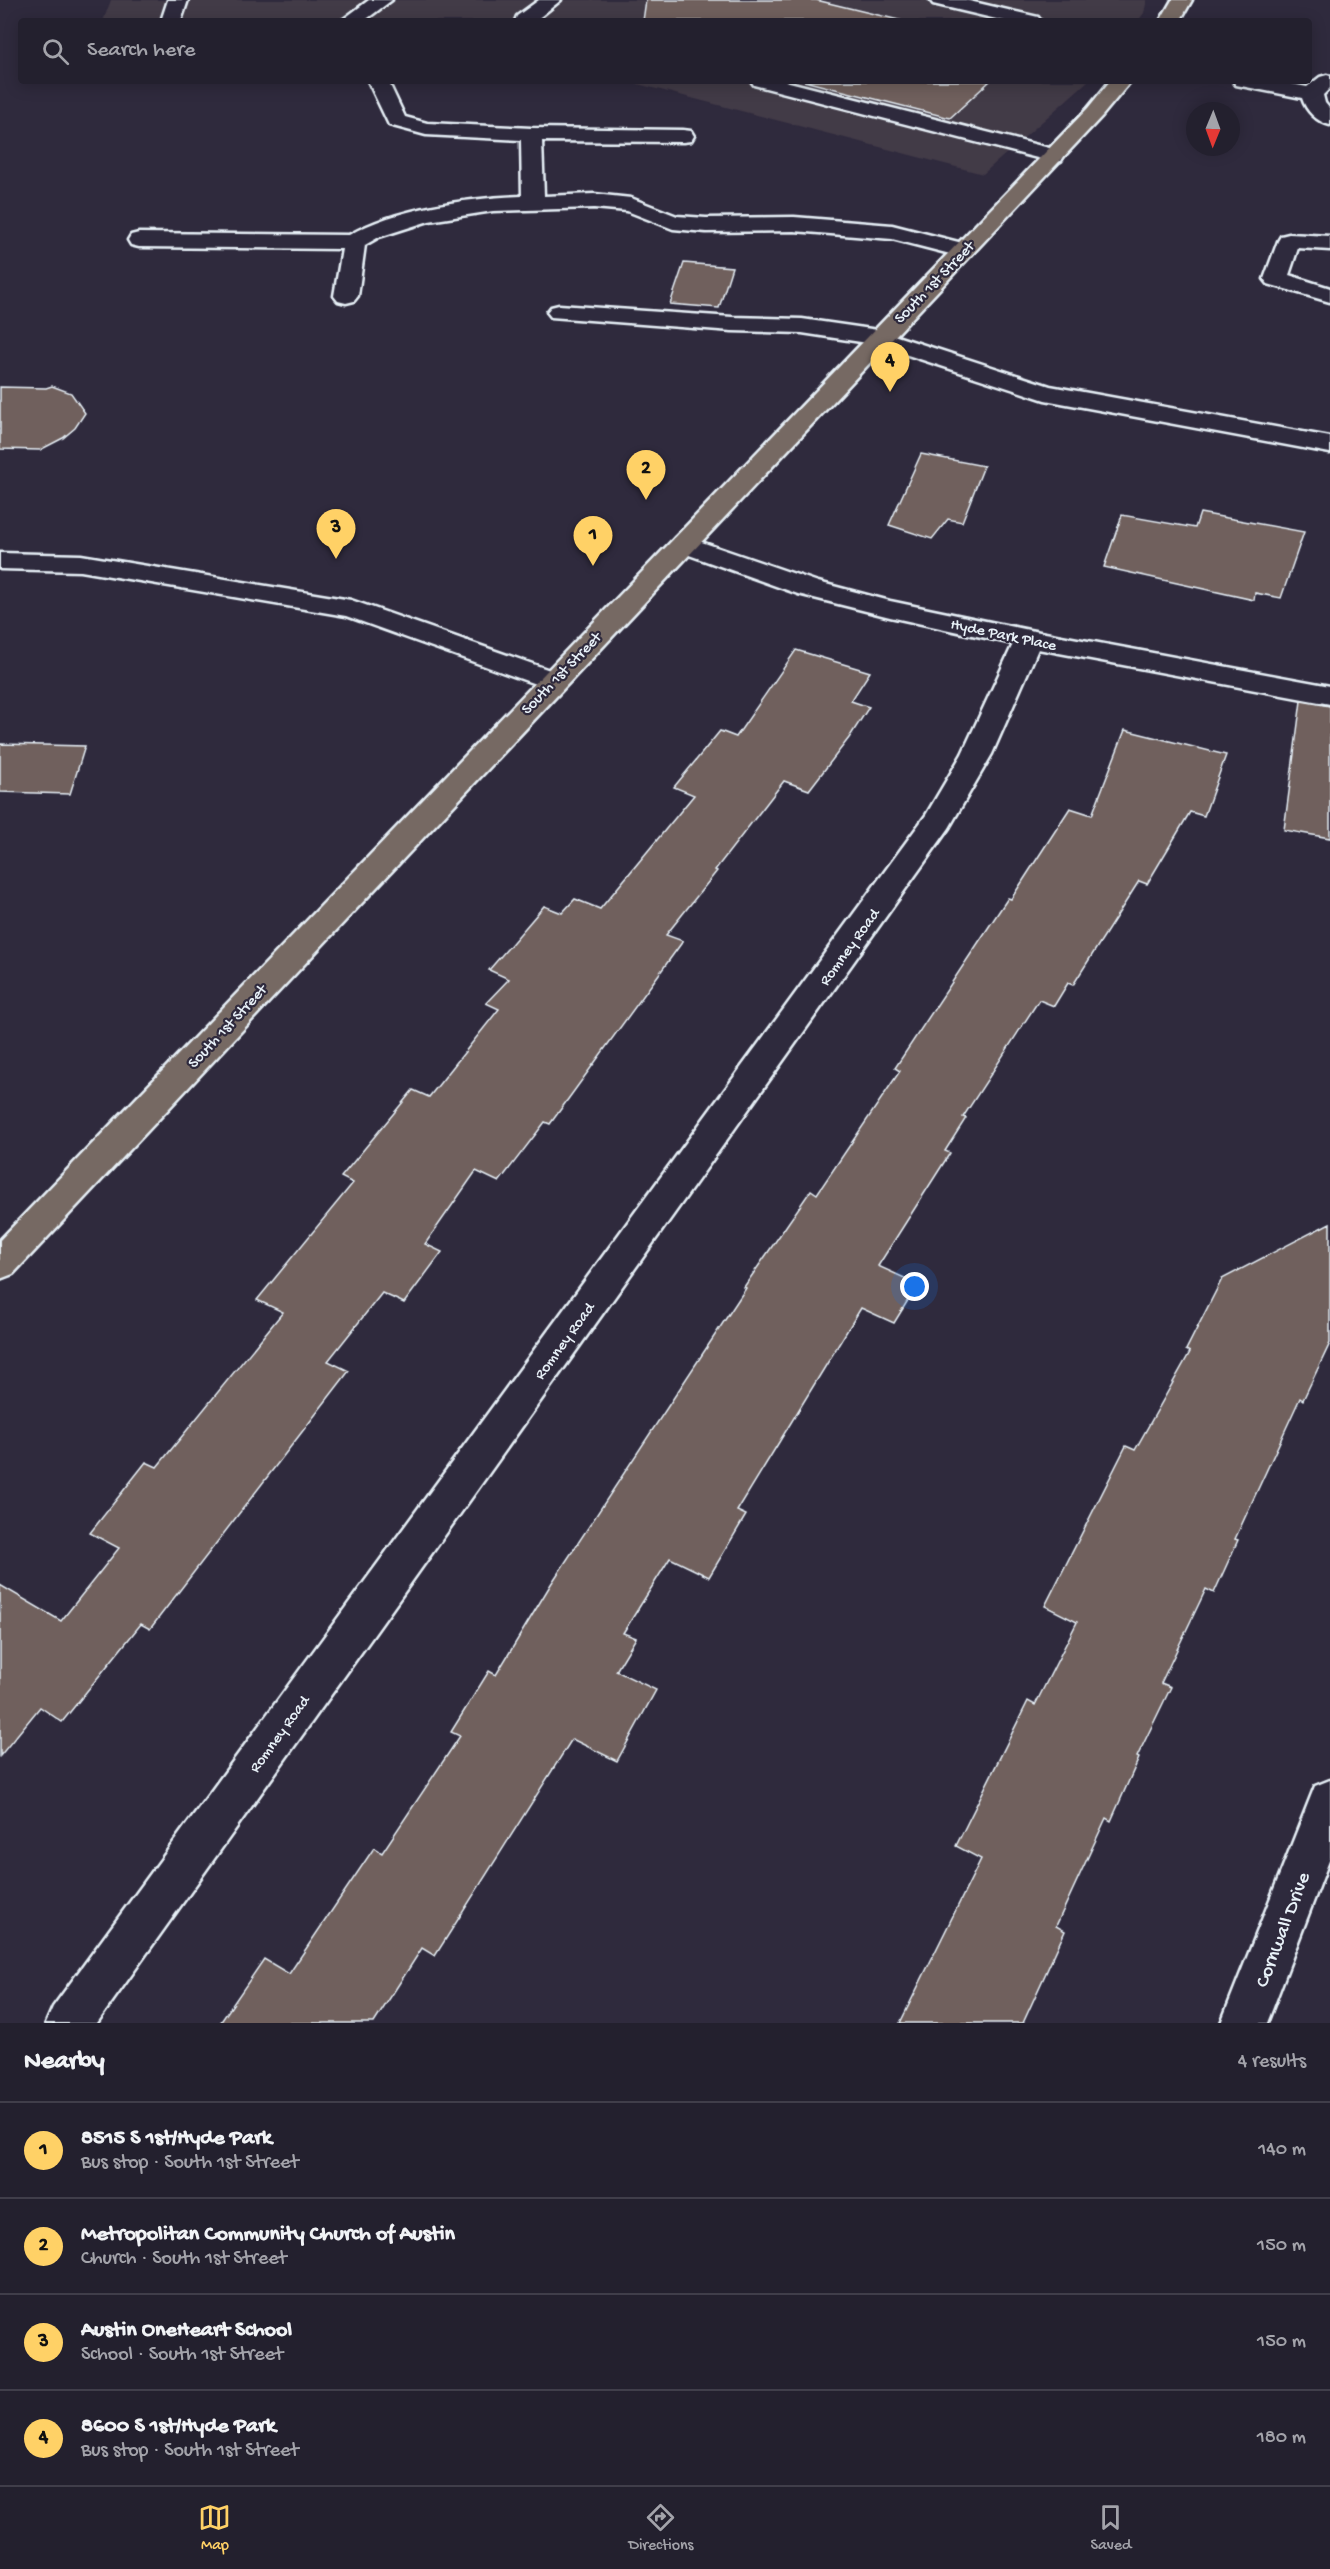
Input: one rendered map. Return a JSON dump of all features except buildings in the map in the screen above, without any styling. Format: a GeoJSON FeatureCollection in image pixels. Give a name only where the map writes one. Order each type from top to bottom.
{"type":"FeatureCollection","features":[{"type":"Feature","properties":{"kind":"main road"},"geometry":{"type":"LineString","coordinates":[[1172,18],[1182,0]]}},
{"type":"Feature","properties":{"kind":"main road","name":"South 1st Street"},"geometry":{"type":"LineString","coordinates":[[0,1264],[551,680],[684,544],[878,337],[1053,156],[1118,84]]}},
{"type":"Feature","properties":{"kind":"street"},"geometry":{"type":"LineString","coordinates":[[172,18],[177,0]]}},
{"type":"Feature","properties":{"kind":"street"},"geometry":{"type":"LineString","coordinates":[[348,0],[351,18]]}},
{"type":"Feature","properties":{"kind":"street"},"geometry":{"type":"LineString","coordinates":[[355,18],[382,0]]}},
{"type":"Feature","properties":{"kind":"street"},"geometry":{"type":"LineString","coordinates":[[530,18],[551,0]]}},
{"type":"Feature","properties":{"kind":"street"},"geometry":{"type":"LineString","coordinates":[[940,0],[1018,18]]}},
{"type":"Feature","properties":{"kind":"street"},"geometry":{"type":"LineString","coordinates":[[1330,80],[1319,85],[1312,94],[1312,102],[1319,111],[1330,118]]}},
{"type":"Feature","properties":{"kind":"street"},"geometry":{"type":"LineString","coordinates":[[379,84],[396,121],[426,129],[531,134],[683,136]]}},
{"type":"Feature","properties":{"kind":"street"},"geometry":{"type":"LineString","coordinates":[[773,84],[1053,156]]}},
{"type":"Feature","properties":{"kind":"street"},"geometry":{"type":"LineString","coordinates":[[1259,84],[1312,94]]}},
{"type":"Feature","properties":{"kind":"street"},"geometry":{"type":"LineString","coordinates":[[531,134],[532,203]]}},
{"type":"Feature","properties":{"kind":"street"},"geometry":{"type":"LineString","coordinates":[[139,240],[354,242],[371,232],[426,215],[493,204],[594,201],[631,205],[673,222],[706,225],[794,224],[892,232],[962,250]]}},
{"type":"Feature","properties":{"kind":"street"},"geometry":{"type":"LineString","coordinates":[[1330,243],[1289,241],[1276,279],[1330,296]]}},
{"type":"Feature","properties":{"kind":"street"},"geometry":{"type":"LineString","coordinates":[[346,296],[354,242]]}},
{"type":"Feature","properties":{"kind":"street"},"geometry":{"type":"LineString","coordinates":[[559,312],[732,324],[802,326],[878,337],[1045,393],[1330,445]]}},
{"type":"Feature","properties":{"kind":"street","name":"Hyde Park Place"},"geometry":{"type":"LineString","coordinates":[[684,544],[808,588],[1029,639],[1330,695]]}},
{"type":"Feature","properties":{"kind":"street"},"geometry":{"type":"LineString","coordinates":[[0,561],[81,563],[351,608],[551,680]]}},
{"type":"Feature","properties":{"kind":"street","name":"Romney Road"},"geometry":{"type":"LineString","coordinates":[[69,2023],[938,822],[977,754],[1029,639]]}},
{"type":"Feature","properties":{"kind":"street","name":"Cornwall Drive"},"geometry":{"type":"LineString","coordinates":[[1244,2023],[1330,1801]]}},
{"type":"Feature","properties":{"kind":"shaded area"},"geometry":{"type":"Polygon","coordinates":[[[111,0],[1147,0],[1140,18],[104,18],[111,0]]]}},
{"type":"Feature","properties":{"kind":"shaded area"},"geometry":{"type":"Polygon","coordinates":[[[638,84],[1085,84],[983,174],[638,84]]]}},
{"type":"Feature","properties":{"kind":"place","name":"8600 S 1st/Hyde Park"},"geometry":{"type":"Point","coordinates":[890,392]}},
{"type":"Feature","properties":{"kind":"place","name":"Metropolitan Community Church of Austin"},"geometry":{"type":"Point","coordinates":[646,500]}},
{"type":"Feature","properties":{"kind":"place","name":"Austin OneHeart School"},"geometry":{"type":"Point","coordinates":[336,559]}},
{"type":"Feature","properties":{"kind":"place","name":"8515 S 1st/Hyde Park"},"geometry":{"type":"Point","coordinates":[593,566]}}]}
